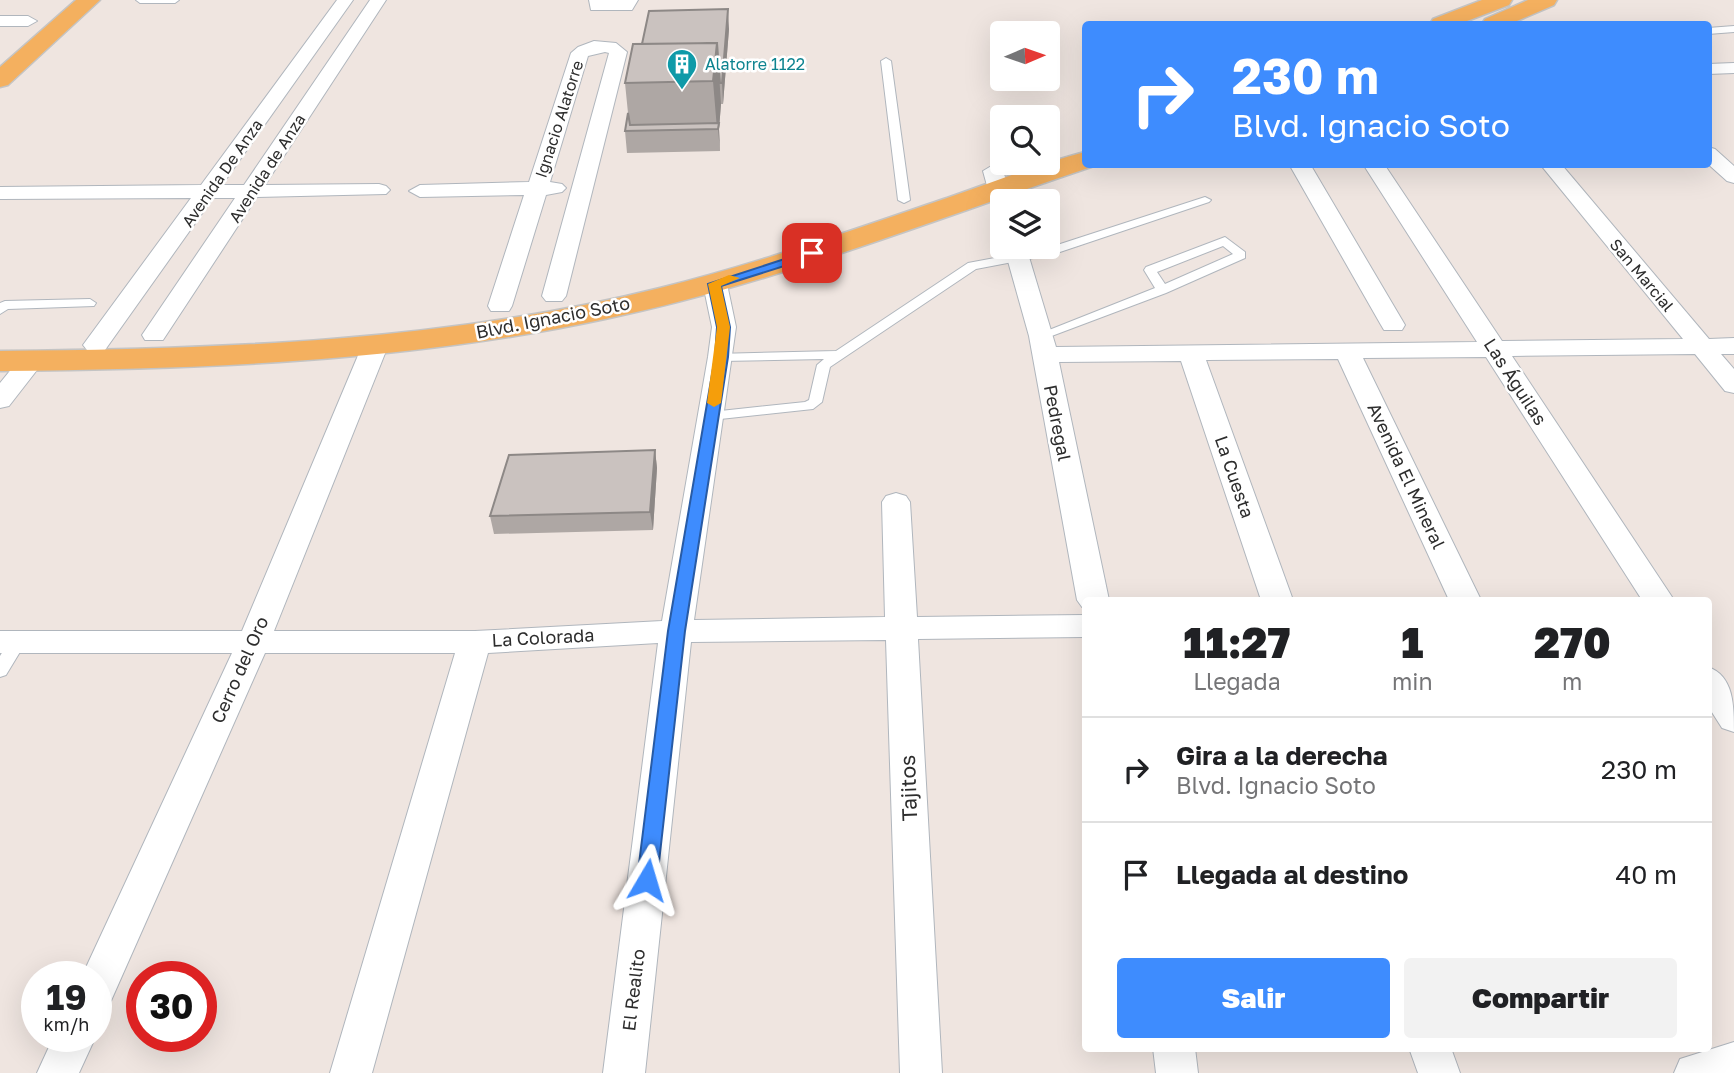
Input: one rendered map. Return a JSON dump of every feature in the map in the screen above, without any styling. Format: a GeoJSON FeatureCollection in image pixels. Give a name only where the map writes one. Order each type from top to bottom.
{"type":"FeatureCollection","features":[{"type":"Feature","properties":{"kind":"main road"},"geometry":{"type":"LineString","coordinates":[[0,80],[89,0]]}},
{"type":"Feature","properties":{"kind":"main road"},"geometry":{"type":"LineString","coordinates":[[1448,21],[1501,0]]}},
{"type":"Feature","properties":{"kind":"main road"},"geometry":{"type":"LineString","coordinates":[[1500,21],[1546,0]]}},
{"type":"Feature","properties":{"kind":"main road"},"geometry":{"type":"LineString","coordinates":[[0,44],[35,14]]}},
{"type":"Feature","properties":{"kind":"main road"},"geometry":{"type":"LineString","coordinates":[[1060,148],[1082,141]]}},
{"type":"Feature","properties":{"kind":"main road","name":"Blvd. Ignacio Soto"},"geometry":{"type":"LineString","coordinates":[[99,340],[141,344],[154,335],[370,323],[500,306],[662,273],[904,200],[1003,181],[1082,161]]}},
{"type":"Feature","properties":{"kind":"main road","name":"Blvd. Ignacio Soto"},"geometry":{"type":"LineString","coordinates":[[15,361],[375,346],[550,321],[715,284],[869,234],[1003,181]]}},
{"type":"Feature","properties":{"kind":"main road"},"geometry":{"type":"LineString","coordinates":[[375,346],[401,333],[518,315],[549,302],[554,296]]}},
{"type":"Feature","properties":{"kind":"main road"},"geometry":{"type":"LineString","coordinates":[[0,337],[99,340]]}},
{"type":"Feature","properties":{"kind":"main road"},"geometry":{"type":"LineString","coordinates":[[15,361],[47,347],[99,340]]}},
{"type":"Feature","properties":{"kind":"street","name":"Avenida De Anza"},"geometry":{"type":"LineString","coordinates":[[99,340],[165,254],[345,0]]}},
{"type":"Feature","properties":{"kind":"street","name":"Avenida de Anza"},"geometry":{"type":"LineString","coordinates":[[154,335],[378,0]]}},
{"type":"Feature","properties":{"kind":"street"},"geometry":{"type":"LineString","coordinates":[[597,0],[597,6],[612,8],[626,6],[630,0]]}},
{"type":"Feature","properties":{"kind":"street"},"geometry":{"type":"LineString","coordinates":[[0,21],[35,14]]}},
{"type":"Feature","properties":{"kind":"street"},"geometry":{"type":"LineString","coordinates":[[331,20],[365,20]]}},
{"type":"Feature","properties":{"kind":"street","name":"Ignacio Alatorre"},"geometry":{"type":"LineString","coordinates":[[500,306],[580,53],[592,47],[610,47],[618,52],[554,296]]}},
{"type":"Feature","properties":{"kind":"street"},"geometry":{"type":"LineString","coordinates":[[1712,69],[1734,68]]}},
{"type":"Feature","properties":{"kind":"street"},"geometry":{"type":"LineString","coordinates":[[552,143],[595,142]]}},
{"type":"Feature","properties":{"kind":"street"},"geometry":{"type":"LineString","coordinates":[[1712,157],[1734,177]]}},
{"type":"Feature","properties":{"kind":"street"},"geometry":{"type":"LineString","coordinates":[[1302,168],[1393,325]]}},
{"type":"Feature","properties":{"kind":"street","name":"Las Águilas"},"geometry":{"type":"LineString","coordinates":[[1376,168],[1656,597]]}},
{"type":"Feature","properties":{"kind":"street","name":"San Marcial"},"geometry":{"type":"LineString","coordinates":[[1553,168],[1734,385]]}},
{"type":"Feature","properties":{"kind":"street"},"geometry":{"type":"LineString","coordinates":[[420,191],[583,188]]}},
{"type":"Feature","properties":{"kind":"street"},"geometry":{"type":"LineString","coordinates":[[0,193],[379,190]]}},
{"type":"Feature","properties":{"kind":"street"},"geometry":{"type":"LineString","coordinates":[[165,254],[211,253]]}},
{"type":"Feature","properties":{"kind":"street","name":"Pedregal"},"geometry":{"type":"LineString","coordinates":[[1019,259],[1042,345],[1092,597]]}},
{"type":"Feature","properties":{"kind":"street","name":"El Realito"},"geometry":{"type":"LineString","coordinates":[[624,1073],[676,631],[722,357],[724,327],[715,284]]}},
{"type":"Feature","properties":{"kind":"street"},"geometry":{"type":"LineString","coordinates":[[1042,345],[1191,354],[1734,346]]}},
{"type":"Feature","properties":{"kind":"street","name":"Cerro del Oro"},"geometry":{"type":"LineString","coordinates":[[109,961],[253,643],[375,346]]}},
{"type":"Feature","properties":{"kind":"street","name":"Avenida El Mineral"},"geometry":{"type":"LineString","coordinates":[[1347,352],[1464,597]]}},
{"type":"Feature","properties":{"kind":"street","name":"La Cuesta"},"geometry":{"type":"LineString","coordinates":[[1191,354],[1276,597]]}},
{"type":"Feature","properties":{"kind":"street"},"geometry":{"type":"LineString","coordinates":[[0,400],[15,361]]}},
{"type":"Feature","properties":{"kind":"street","name":"Tajitos"},"geometry":{"type":"LineString","coordinates":[[896,502],[921,1073]]}},
{"type":"Feature","properties":{"kind":"street","name":"La Colorada"},"geometry":{"type":"LineString","coordinates":[[9,642],[475,642],[676,631],[1082,626]]}},
{"type":"Feature","properties":{"kind":"street"},"geometry":{"type":"LineString","coordinates":[[352,1073],[475,642]]}},
{"type":"Feature","properties":{"kind":"street"},"geometry":{"type":"LineString","coordinates":[[1712,685],[1734,719]]}},
{"type":"Feature","properties":{"kind":"street"},"geometry":{"type":"LineString","coordinates":[[58,1073],[68,1052]]}},
{"type":"Feature","properties":{"kind":"street"},"geometry":{"type":"LineString","coordinates":[[1174,1052],[1177,1073]]}},
{"type":"Feature","properties":{"kind":"street"},"geometry":{"type":"LineString","coordinates":[[1431,1052],[1439,1073]]}},
{"type":"Feature","properties":{"kind":"lane"},"geometry":{"type":"LineString","coordinates":[[140,0],[175,0]]}},
{"type":"Feature","properties":{"kind":"lane"},"geometry":{"type":"LineString","coordinates":[[1712,31],[1734,29]]}},
{"type":"Feature","properties":{"kind":"lane"},"geometry":{"type":"LineString","coordinates":[[886,61],[904,200]]}},
{"type":"Feature","properties":{"kind":"lane"},"geometry":{"type":"LineString","coordinates":[[1060,241],[1205,200]]}},
{"type":"Feature","properties":{"kind":"lane"},"geometry":{"type":"LineString","coordinates":[[1042,345],[1241,255],[1225,241],[1150,270],[1162,290]]}},
{"type":"Feature","properties":{"kind":"lane"},"geometry":{"type":"LineString","coordinates":[[711,416],[808,406],[815,402],[824,365],[972,266],[996,259]]}},
{"type":"Feature","properties":{"kind":"lane"},"geometry":{"type":"LineString","coordinates":[[0,310],[5,305],[90,303]]}},
{"type":"Feature","properties":{"kind":"lane"},"geometry":{"type":"LineString","coordinates":[[722,357],[839,355]]}},
{"type":"Feature","properties":{"kind":"lane"},"geometry":{"type":"LineString","coordinates":[[0,671],[9,642]]}},
{"type":"Feature","properties":{"kind":"building"},"geometry":{"type":"Polygon","coordinates":[[[728,9],[722,83],[717,43],[642,44],[649,11],[728,9]]]}},
{"type":"Feature","properties":{"kind":"building"},"geometry":{"type":"Polygon","coordinates":[[[717,43],[713,81],[625,83],[633,44],[717,43]]]}},
{"type":"Feature","properties":{"kind":"building"},"geometry":{"type":"Polygon","coordinates":[[[628,113],[630,125],[719,123],[718,129],[625,131],[628,113]]]}},
{"type":"Feature","properties":{"kind":"building"},"geometry":{"type":"Polygon","coordinates":[[[655,450],[650,512],[490,516],[509,455],[655,450]]]}},
{"type":"Feature","properties":{"kind":"slow traffic"},"geometry":{"type":"LineString","coordinates":[[714,403],[724,327],[715,284],[734,278]]}},
{"type":"Feature","properties":{"kind":"place","name":"Alatorre 1122"},"geometry":{"type":"Point","coordinates":[682,91]}},
{"type":"Feature","properties":{"kind":"route"},"geometry":{"type":"LineString","coordinates":[[647,880],[676,631],[722,357],[724,327],[715,284],[812,253]]}}]}
